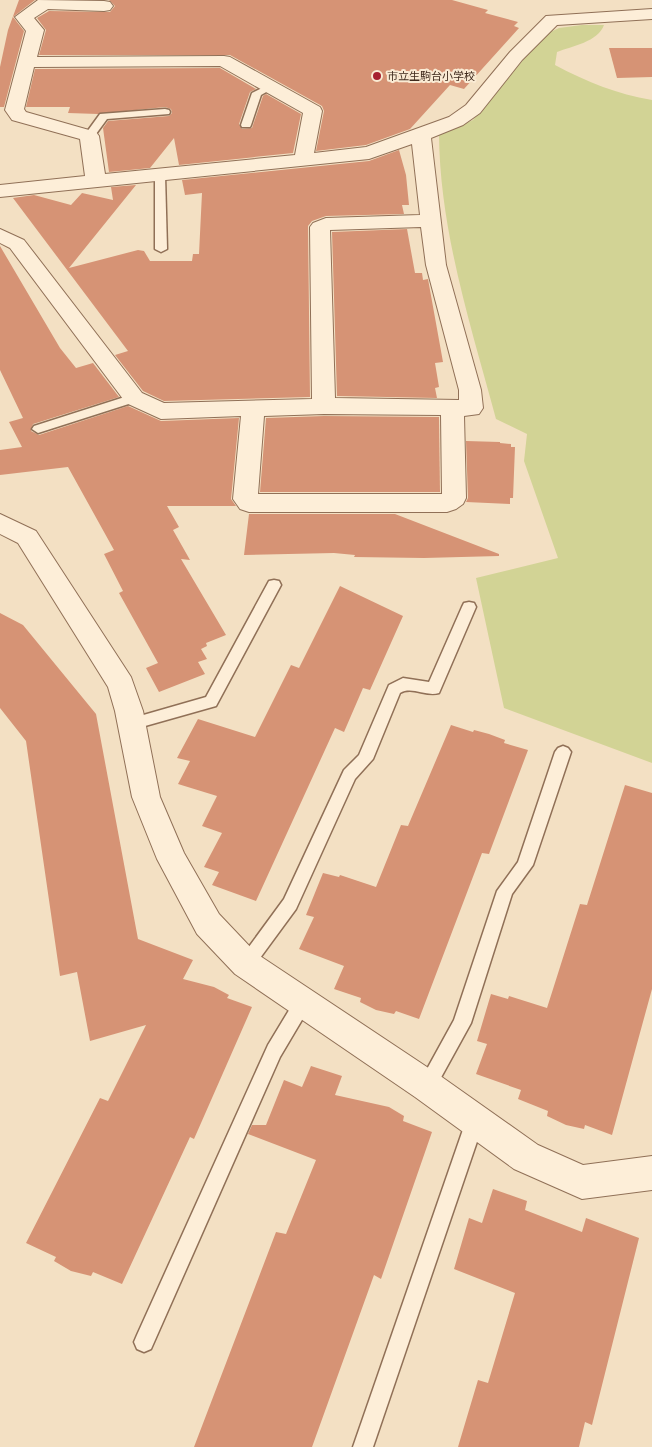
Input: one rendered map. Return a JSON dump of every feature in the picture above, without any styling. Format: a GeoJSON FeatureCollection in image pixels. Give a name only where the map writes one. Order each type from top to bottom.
{"type":"FeatureCollection","features":[{"type":"Feature","properties":{"kind":"street"},"geometry":{"type":"LineString","coordinates":[[96,181],[89,136],[19,116],[14,110],[35,30],[24,17],[44,4],[104,6]]}},
{"type":"Feature","properties":{"kind":"street"},"geometry":{"type":"LineString","coordinates":[[0,191],[369,153],[456,121],[473,109],[516,56],[552,20],[652,14]]}},
{"type":"Feature","properties":{"kind":"street"},"geometry":{"type":"LineString","coordinates":[[27,62],[224,61],[272,86],[313,111],[303,161]]}},
{"type":"Feature","properties":{"kind":"street"},"geometry":{"type":"LineString","coordinates":[[0,235],[17,244],[134,398],[160,412],[324,406],[471,408],[470,390],[436,265],[421,135]]}},
{"type":"Feature","properties":{"kind":"street"},"geometry":{"type":"LineString","coordinates":[[324,406],[320,227],[326,224],[432,221]]}},
{"type":"Feature","properties":{"kind":"street"},"geometry":{"type":"LineString","coordinates":[[253,408],[245,498],[249,503],[447,502],[454,498],[452,408]]}},
{"type":"Feature","properties":{"kind":"street"},"geometry":{"type":"LineString","coordinates":[[0,523],[27,537],[121,685],[130,711],[146,797],[172,859],[208,924],[246,964],[427,1086],[526,1157],[582,1182],[652,1174]]}},
{"type":"Feature","properties":{"kind":"lane"},"geometry":{"type":"LineString","coordinates":[[246,125],[257,93],[272,86]]}},
{"type":"Feature","properties":{"kind":"lane"},"geometry":{"type":"LineString","coordinates":[[89,136],[104,116],[165,112]]}},
{"type":"Feature","properties":{"kind":"lane"},"geometry":{"type":"LineString","coordinates":[[160,175],[161,249]]}},
{"type":"Feature","properties":{"kind":"lane"},"geometry":{"type":"LineString","coordinates":[[38,429],[134,398]]}},
{"type":"Feature","properties":{"kind":"lane"},"geometry":{"type":"LineString","coordinates":[[131,724],[211,702],[274,585]]}},
{"type":"Feature","properties":{"kind":"lane"},"geometry":{"type":"LineString","coordinates":[[246,964],[290,904],[349,776],[365,759],[394,689],[403,684],[415,684],[434,689],[469,606]]}},
{"type":"Feature","properties":{"kind":"lane"},"geometry":{"type":"LineString","coordinates":[[427,1086],[462,1023],[505,892],[525,865],[563,752]]}},
{"type":"Feature","properties":{"kind":"lane"},"geometry":{"type":"LineString","coordinates":[[144,1342],[274,1051],[303,1003]]}},
{"type":"Feature","properties":{"kind":"lane"},"geometry":{"type":"LineString","coordinates":[[363,1447],[475,1121]]}},
{"type":"Feature","properties":{"kind":"green space"},"geometry":{"type":"Polygon","coordinates":[[[604,25],[596,36],[557,52],[555,65],[602,87],[652,100],[652,763],[504,708],[476,578],[558,558],[524,461],[527,434],[496,419],[458,278],[445,207],[439,135],[473,120],[544,35],[559,28],[604,25]]]}},
{"type":"Feature","properties":{"kind":"building"},"geometry":{"type":"Polygon","coordinates":[[[19,0],[35,0],[13,17],[24,31],[4,107],[0,107],[0,67],[8,30],[19,0]]]}},
{"type":"Feature","properties":{"kind":"building","name":"市立生駒台小学校"},"geometry":{"type":"Polygon","coordinates":[[[109,0],[452,0],[488,10],[485,13],[518,22],[514,26],[519,28],[464,89],[450,85],[410,129],[366,145],[316,151],[324,111],[322,106],[230,55],[39,55],[46,30],[37,18],[49,11],[110,12],[115,6],[109,0]]]}},
{"type":"Feature","properties":{"kind":"building"},"geometry":{"type":"Polygon","coordinates":[[[609,48],[652,48],[652,77],[617,78],[609,48]]]}},
{"type":"Feature","properties":{"kind":"building"},"geometry":{"type":"Polygon","coordinates":[[[220,68],[256,89],[250,92],[239,124],[242,129],[252,128],[263,96],[266,94],[301,114],[293,153],[179,165],[174,138],[150,168],[109,172],[103,128],[108,121],[169,116],[172,113],[171,109],[165,107],[98,114],[68,113],[70,107],[26,107],[35,69],[220,68]]]}},
{"type":"Feature","properties":{"kind":"building"},"geometry":{"type":"Polygon","coordinates":[[[399,150],[406,175],[409,205],[402,205],[404,214],[326,216],[312,221],[308,226],[310,397],[164,401],[143,391],[115,355],[128,351],[13,198],[34,195],[71,205],[82,193],[113,200],[111,187],[136,185],[69,268],[138,250],[144,251],[150,261],[192,261],[193,254],[199,254],[202,193],[185,195],[182,180],[369,161],[399,150]]]}},
{"type":"Feature","properties":{"kind":"building"},"geometry":{"type":"Polygon","coordinates":[[[407,229],[415,273],[422,273],[423,280],[428,279],[443,362],[435,363],[439,387],[435,388],[437,398],[337,396],[332,232],[407,229]]]}},
{"type":"Feature","properties":{"kind":"building"},"geometry":{"type":"Polygon","coordinates":[[[0,246],[60,348],[76,368],[93,363],[119,397],[33,424],[31,431],[39,435],[128,406],[161,421],[239,418],[231,499],[236,506],[167,506],[179,527],[173,530],[190,560],[181,559],[226,635],[206,643],[207,646],[201,649],[207,659],[198,662],[205,674],[159,692],[146,668],[158,663],[119,593],[123,591],[104,554],[114,550],[68,467],[0,475],[0,450],[22,447],[9,422],[23,418],[0,370],[0,246]]]}},
{"type":"Feature","properties":{"kind":"building"},"geometry":{"type":"Polygon","coordinates":[[[324,416],[439,417],[440,492],[260,492],[266,418],[324,416]]]}},
{"type":"Feature","properties":{"kind":"building"},"geometry":{"type":"Polygon","coordinates":[[[466,441],[500,442],[511,444],[511,447],[515,447],[513,498],[510,498],[510,504],[466,502],[468,498],[466,441]]]}},
{"type":"Feature","properties":{"kind":"building"},"geometry":{"type":"Polygon","coordinates":[[[249,514],[395,514],[499,554],[499,556],[354,557],[355,555],[334,553],[244,555],[249,514]]]}},
{"type":"Feature","properties":{"kind":"building"},"geometry":{"type":"Polygon","coordinates":[[[340,586],[403,616],[370,690],[363,688],[344,732],[335,728],[256,901],[212,885],[219,872],[204,867],[222,833],[202,826],[217,796],[178,784],[190,761],[177,758],[198,719],[255,737],[291,665],[299,668],[340,586]]]}},
{"type":"Feature","properties":{"kind":"building"},"geometry":{"type":"Polygon","coordinates":[[[0,613],[23,625],[96,714],[138,939],[193,960],[183,979],[214,987],[229,995],[227,998],[252,1007],[194,1139],[190,1137],[122,1284],[93,1272],[91,1276],[71,1271],[54,1261],[56,1257],[26,1243],[100,1098],[108,1101],[146,1025],[90,1041],[77,972],[60,976],[26,741],[0,708],[0,613]]]}},
{"type":"Feature","properties":{"kind":"building"},"geometry":{"type":"Polygon","coordinates":[[[451,725],[473,732],[474,730],[489,734],[505,740],[504,743],[528,750],[489,854],[482,853],[419,1019],[396,1011],[394,1014],[376,1010],[360,1002],[361,998],[334,989],[344,966],[299,949],[314,917],[306,915],[323,873],[339,877],[340,875],[376,887],[401,825],[408,826],[451,725]]]}},
{"type":"Feature","properties":{"kind":"building"},"geometry":{"type":"Polygon","coordinates":[[[625,785],[652,793],[652,989],[612,1135],[585,1125],[584,1129],[566,1125],[547,1116],[548,1111],[518,1099],[521,1090],[476,1074],[487,1044],[477,1041],[491,994],[508,999],[509,996],[547,1008],[580,904],[587,905],[625,785]]]}},
{"type":"Feature","properties":{"kind":"building"},"geometry":{"type":"Polygon","coordinates":[[[311,1066],[342,1076],[335,1095],[389,1107],[404,1116],[403,1121],[432,1132],[381,1279],[374,1275],[312,1447],[194,1447],[276,1232],[286,1234],[316,1160],[248,1134],[252,1125],[266,1125],[284,1080],[302,1087],[311,1066]]]}},
{"type":"Feature","properties":{"kind":"building"},"geometry":{"type":"Polygon","coordinates":[[[493,1189],[527,1201],[525,1210],[582,1232],[586,1218],[639,1238],[592,1425],[585,1422],[579,1447],[458,1447],[478,1380],[488,1383],[515,1293],[454,1269],[469,1218],[482,1223],[493,1189]]]}},
{"type":"Feature","properties":{"kind":"place","name":"市立生駒台小学校"},"geometry":{"type":"Point","coordinates":[377,76]}}]}
